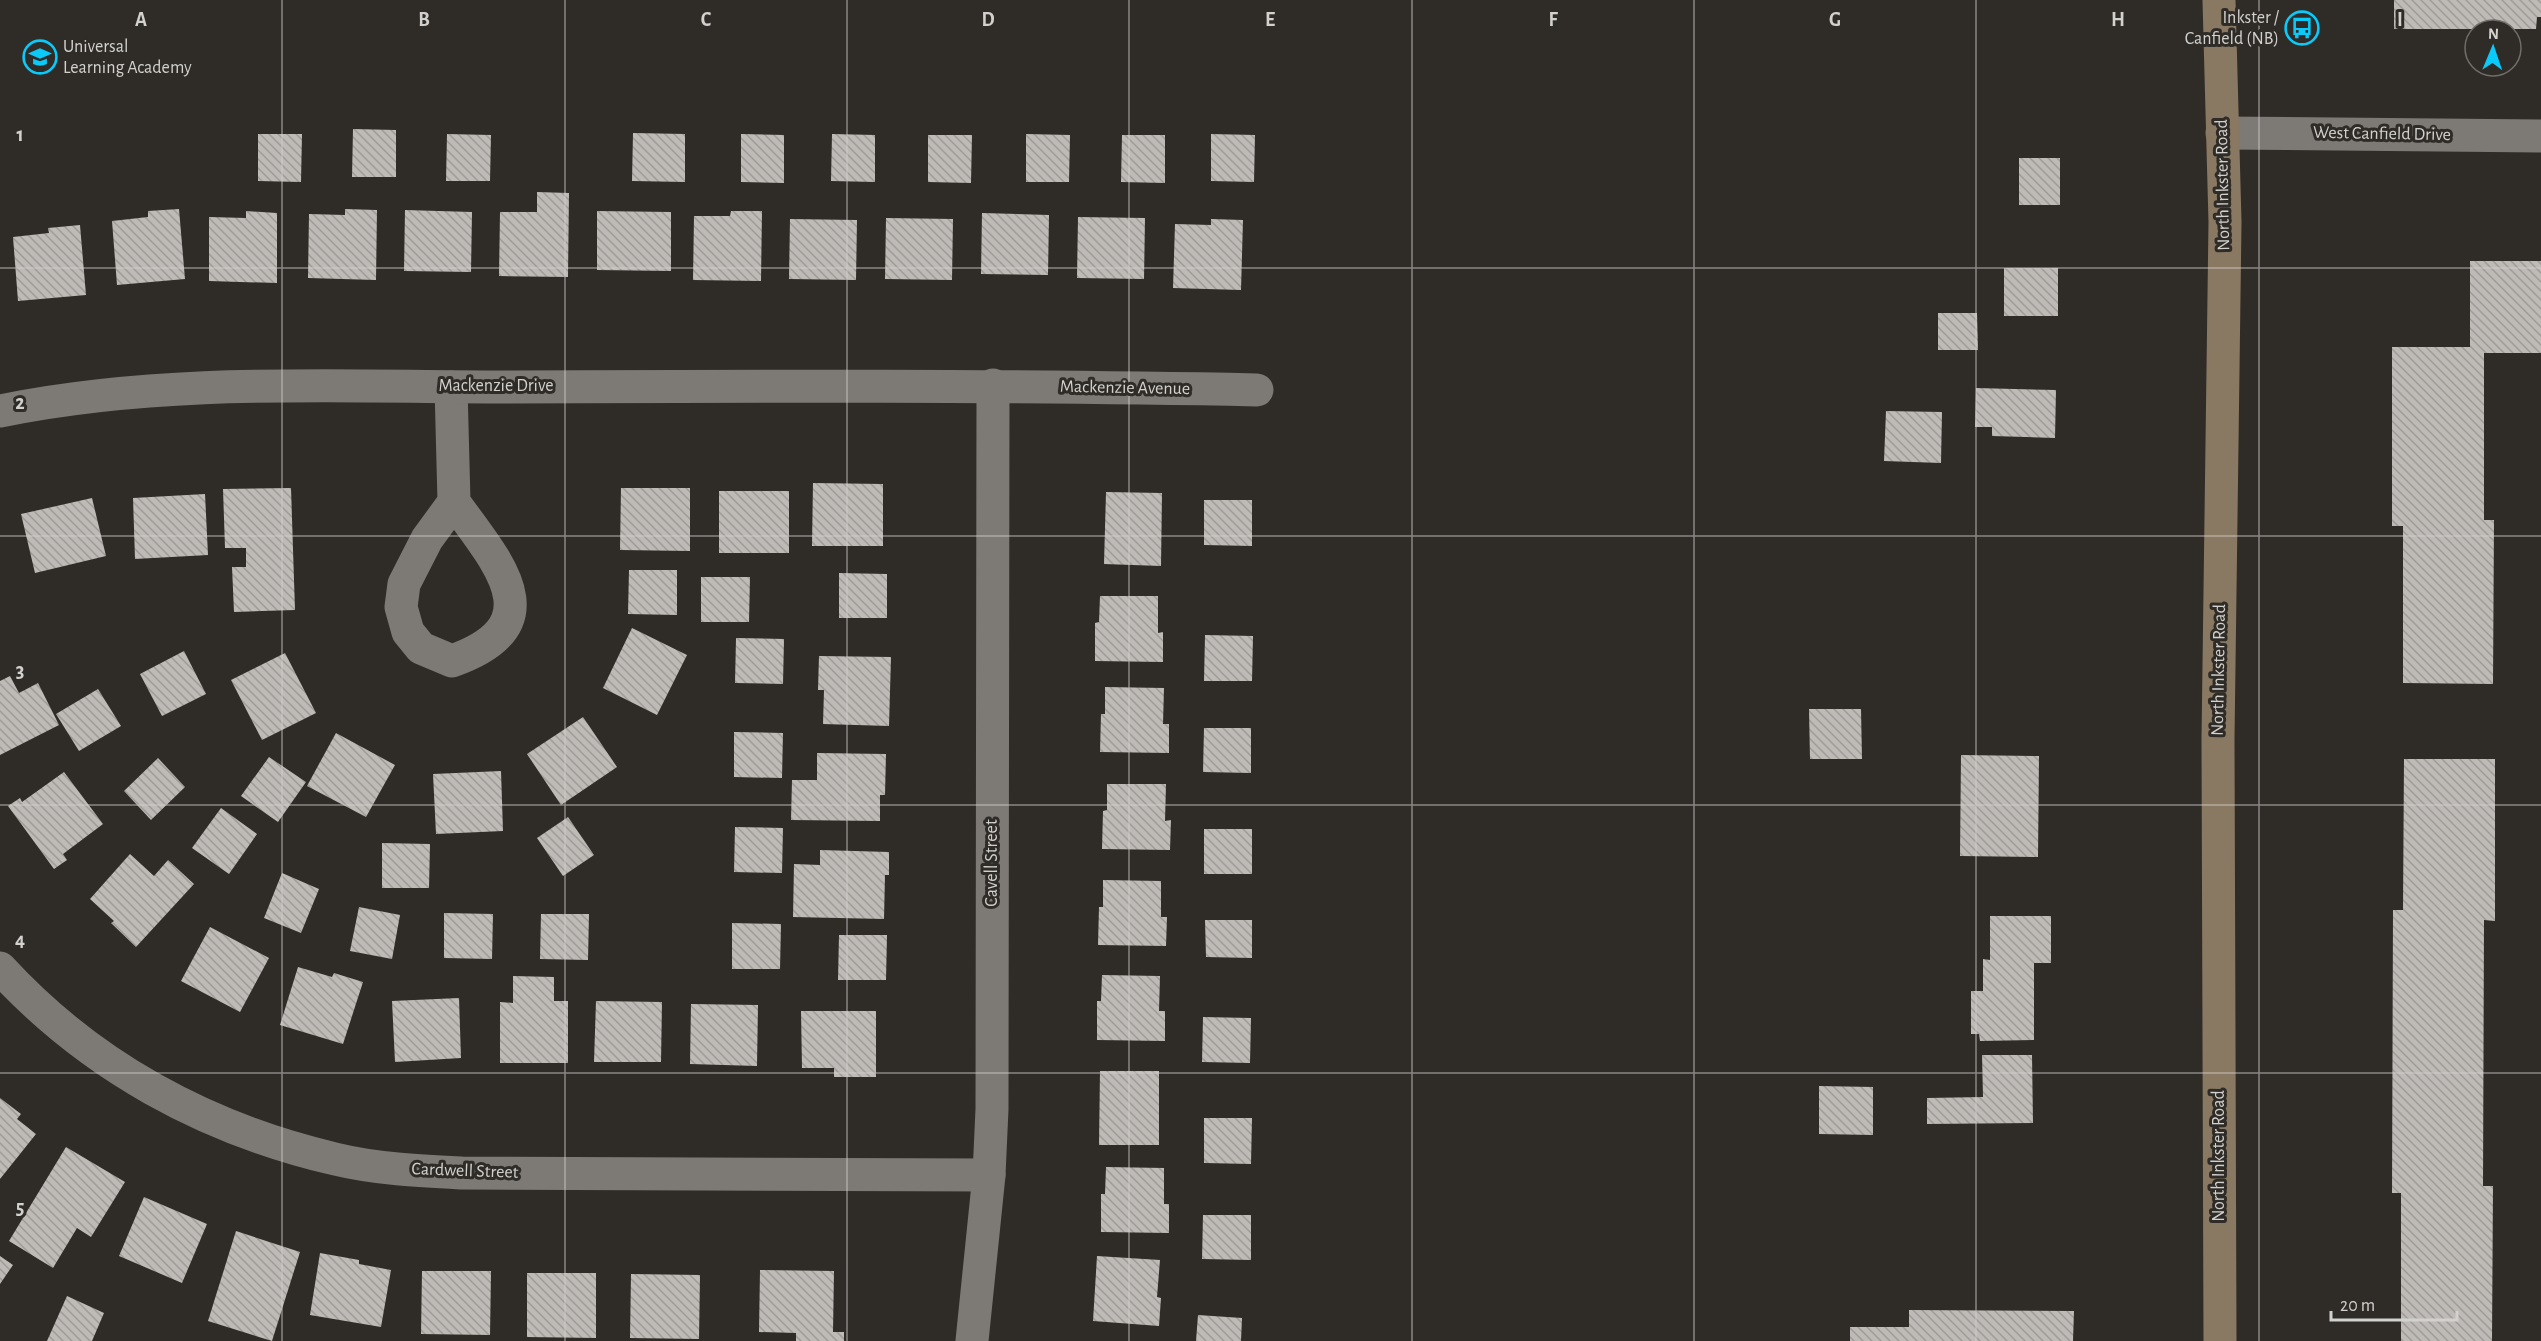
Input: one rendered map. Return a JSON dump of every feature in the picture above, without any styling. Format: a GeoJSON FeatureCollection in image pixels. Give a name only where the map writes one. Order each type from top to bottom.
{"type":"FeatureCollection","features":[{"type":"Feature","properties":{"kind":"main road","name":"North Inkster Road"},"geometry":{"type":"LineString","coordinates":[[2219,0],[2225,222],[2218,739],[2220,1341]]}},
{"type":"Feature","properties":{"kind":"street","name":"West Canfield Drive"},"geometry":{"type":"LineString","coordinates":[[2222,133],[2541,136]]}},
{"type":"Feature","properties":{"kind":"street","name":"Mackenzie Drive"},"geometry":{"type":"LineString","coordinates":[[0,411],[92,397],[233,386],[993,385]]}},
{"type":"Feature","properties":{"kind":"street","name":"Mackenzie Avenue"},"geometry":{"type":"LineString","coordinates":[[993,385],[1257,390]]}},
{"type":"Feature","properties":{"kind":"street","name":"Cavell Street"},"geometry":{"type":"LineString","coordinates":[[972,1341],[989,1175],[992,1097],[993,385]]}},
{"type":"Feature","properties":{"kind":"street"},"geometry":{"type":"LineString","coordinates":[[451,387],[454,502]]}},
{"type":"Feature","properties":{"kind":"street","name":"Cardwell Street"},"geometry":{"type":"LineString","coordinates":[[0,968],[20,989],[91,1050],[164,1097],[218,1123],[268,1141],[337,1160],[408,1170],[462,1173],[989,1175]]}},
{"type":"Feature","properties":{"kind":"building"},"geometry":{"type":"Polygon","coordinates":[[[2394,0],[2541,0],[2541,17],[2537,17],[2536,29],[2523,29],[2523,18],[2463,18],[2463,29],[2394,29],[2394,0]]]}},
{"type":"Feature","properties":{"kind":"building"},"geometry":{"type":"Polygon","coordinates":[[[353,129],[396,130],[396,177],[352,177],[353,129]]]}},
{"type":"Feature","properties":{"kind":"building"},"geometry":{"type":"Polygon","coordinates":[[[633,133],[685,134],[685,182],[632,181],[633,133]]]}},
{"type":"Feature","properties":{"kind":"building"},"geometry":{"type":"Polygon","coordinates":[[[258,134],[302,134],[301,182],[258,181],[258,134]]]}},
{"type":"Feature","properties":{"kind":"building"},"geometry":{"type":"Polygon","coordinates":[[[447,134],[491,135],[490,181],[446,181],[447,134]]]}},
{"type":"Feature","properties":{"kind":"building"},"geometry":{"type":"Polygon","coordinates":[[[741,134],[784,135],[784,183],[741,182],[741,134]]]}},
{"type":"Feature","properties":{"kind":"building"},"geometry":{"type":"Polygon","coordinates":[[[832,134],[875,135],[875,182],[831,181],[832,134]]]}},
{"type":"Feature","properties":{"kind":"building"},"geometry":{"type":"Polygon","coordinates":[[[1026,134],[1070,135],[1069,182],[1026,182],[1026,134]]]}},
{"type":"Feature","properties":{"kind":"building"},"geometry":{"type":"Polygon","coordinates":[[[1211,134],[1255,135],[1254,182],[1211,181],[1211,134]]]}},
{"type":"Feature","properties":{"kind":"building"},"geometry":{"type":"Polygon","coordinates":[[[928,135],[972,135],[971,183],[928,182],[928,135]]]}},
{"type":"Feature","properties":{"kind":"building"},"geometry":{"type":"Polygon","coordinates":[[[1122,135],[1165,135],[1165,183],[1121,182],[1122,135]]]}},
{"type":"Feature","properties":{"kind":"building"},"geometry":{"type":"Polygon","coordinates":[[[2019,158],[2060,158],[2060,205],[2019,205],[2019,158]]]}},
{"type":"Feature","properties":{"kind":"building"},"geometry":{"type":"Polygon","coordinates":[[[537,192],[569,193],[568,277],[499,276],[500,212],[537,212],[537,192]]]}},
{"type":"Feature","properties":{"kind":"building"},"geometry":{"type":"Polygon","coordinates":[[[179,209],[185,279],[117,285],[112,221],[148,217],[148,211],[179,209]]]}},
{"type":"Feature","properties":{"kind":"building"},"geometry":{"type":"Polygon","coordinates":[[[345,209],[377,210],[376,280],[308,278],[309,214],[345,215],[345,209]]]}},
{"type":"Feature","properties":{"kind":"building"},"geometry":{"type":"Polygon","coordinates":[[[405,210],[472,212],[471,272],[404,271],[405,210]]]}},
{"type":"Feature","properties":{"kind":"building"},"geometry":{"type":"Polygon","coordinates":[[[246,211],[277,213],[277,283],[209,281],[209,217],[246,218],[246,211]]]}},
{"type":"Feature","properties":{"kind":"building"},"geometry":{"type":"Polygon","coordinates":[[[597,211],[671,212],[671,271],[597,270],[597,211]]]}},
{"type":"Feature","properties":{"kind":"building"},"geometry":{"type":"Polygon","coordinates":[[[731,211],[762,211],[761,281],[693,280],[694,216],[730,216],[731,211]]]}},
{"type":"Feature","properties":{"kind":"building"},"geometry":{"type":"Polygon","coordinates":[[[982,213],[1049,215],[1048,275],[981,274],[982,213]]]}},
{"type":"Feature","properties":{"kind":"building"},"geometry":{"type":"Polygon","coordinates":[[[1078,217],[1145,218],[1144,279],[1077,278],[1078,217]]]}},
{"type":"Feature","properties":{"kind":"building"},"geometry":{"type":"Polygon","coordinates":[[[886,218],[953,219],[952,280],[885,279],[886,218]]]}},
{"type":"Feature","properties":{"kind":"building"},"geometry":{"type":"Polygon","coordinates":[[[790,219],[857,220],[856,280],[789,279],[790,219]]]}},
{"type":"Feature","properties":{"kind":"building"},"geometry":{"type":"Polygon","coordinates":[[[1211,219],[1243,220],[1241,290],[1173,288],[1175,224],[1211,225],[1211,219]]]}},
{"type":"Feature","properties":{"kind":"building"},"geometry":{"type":"Polygon","coordinates":[[[80,225],[86,295],[18,301],[13,237],[49,233],[48,228],[80,225]]]}},
{"type":"Feature","properties":{"kind":"building"},"geometry":{"type":"Polygon","coordinates":[[[2470,261],[2541,261],[2541,353],[2484,353],[2484,520],[2494,520],[2493,684],[2403,683],[2403,526],[2392,526],[2392,347],[2470,347],[2470,261]]]}},
{"type":"Feature","properties":{"kind":"building"},"geometry":{"type":"Polygon","coordinates":[[[2004,268],[2058,268],[2058,316],[2004,316],[2004,268]]]}},
{"type":"Feature","properties":{"kind":"building"},"geometry":{"type":"Polygon","coordinates":[[[1938,313],[1977,313],[1978,350],[1938,350],[1938,313]]]}},
{"type":"Feature","properties":{"kind":"building"},"geometry":{"type":"Polygon","coordinates":[[[1976,388],[2056,390],[2055,438],[1992,436],[1992,427],[1975,427],[1976,388]]]}},
{"type":"Feature","properties":{"kind":"building"},"geometry":{"type":"Polygon","coordinates":[[[1886,411],[1942,412],[1941,463],[1884,461],[1886,411]]]}},
{"type":"Feature","properties":{"kind":"building"},"geometry":{"type":"Polygon","coordinates":[[[813,483],[883,484],[883,546],[812,546],[813,483]]]}},
{"type":"Feature","properties":{"kind":"building"},"geometry":{"type":"Polygon","coordinates":[[[291,488],[295,610],[234,612],[232,567],[246,567],[246,548],[225,548],[223,489],[291,488]]]}},
{"type":"Feature","properties":{"kind":"building"},"geometry":{"type":"Polygon","coordinates":[[[621,488],[690,488],[690,551],[620,550],[621,488]]]}},
{"type":"Feature","properties":{"kind":"building"},"geometry":{"type":"Polygon","coordinates":[[[719,491],[789,491],[789,553],[719,553],[719,491]]]}},
{"type":"Feature","properties":{"kind":"building"},"geometry":{"type":"Polygon","coordinates":[[[1106,492],[1162,493],[1161,566],[1104,564],[1106,492]]]}},
{"type":"Feature","properties":{"kind":"building"},"geometry":{"type":"Polygon","coordinates":[[[205,494],[208,555],[135,559],[133,498],[205,494]]]}},
{"type":"Feature","properties":{"kind":"building"},"geometry":{"type":"Polygon","coordinates":[[[92,498],[106,556],[35,573],[21,514],[92,498]]]}},
{"type":"Feature","properties":{"kind":"building"},"geometry":{"type":"Polygon","coordinates":[[[1204,500],[1252,500],[1252,546],[1204,545],[1204,500]]]}},
{"type":"Feature","properties":{"kind":"building"},"geometry":{"type":"Polygon","coordinates":[[[629,570],[677,570],[677,615],[628,614],[629,570]]]}},
{"type":"Feature","properties":{"kind":"building"},"geometry":{"type":"Polygon","coordinates":[[[839,573],[887,574],[887,618],[839,618],[839,573]]]}},
{"type":"Feature","properties":{"kind":"building"},"geometry":{"type":"Polygon","coordinates":[[[701,577],[750,577],[749,622],[701,622],[701,577]]]}},
{"type":"Feature","properties":{"kind":"building"},"geometry":{"type":"Polygon","coordinates":[[[1100,596],[1158,596],[1158,633],[1163,632],[1163,662],[1095,661],[1095,623],[1099,622],[1100,596]]]}},
{"type":"Feature","properties":{"kind":"building"},"geometry":{"type":"Polygon","coordinates":[[[632,628],[687,655],[657,715],[603,688],[632,628]]]}},
{"type":"Feature","properties":{"kind":"building"},"geometry":{"type":"Polygon","coordinates":[[[1205,635],[1253,636],[1252,681],[1204,681],[1205,635]]]}},
{"type":"Feature","properties":{"kind":"building"},"geometry":{"type":"Polygon","coordinates":[[[736,638],[784,639],[783,684],[735,683],[736,638]]]}},
{"type":"Feature","properties":{"kind":"building"},"geometry":{"type":"Polygon","coordinates":[[[184,651],[206,694],[162,716],[140,674],[184,651]]]}},
{"type":"Feature","properties":{"kind":"building"},"geometry":{"type":"Polygon","coordinates":[[[285,653],[316,713],[262,740],[231,680],[285,653]]]}},
{"type":"Feature","properties":{"kind":"building"},"geometry":{"type":"Polygon","coordinates":[[[819,656],[891,657],[889,726],[823,724],[824,690],[818,690],[819,656]]]}},
{"type":"Feature","properties":{"kind":"building"},"geometry":{"type":"Polygon","coordinates":[[[10,676],[19,693],[38,683],[59,725],[0,755],[0,681],[10,676]]]}},
{"type":"Feature","properties":{"kind":"building"},"geometry":{"type":"Polygon","coordinates":[[[1105,687],[1164,688],[1163,724],[1169,724],[1169,753],[1100,752],[1101,714],[1105,714],[1105,687]]]}},
{"type":"Feature","properties":{"kind":"building"},"geometry":{"type":"Polygon","coordinates":[[[98,689],[121,726],[79,751],[56,714],[98,689]]]}},
{"type":"Feature","properties":{"kind":"building"},"geometry":{"type":"Polygon","coordinates":[[[1809,709],[1861,709],[1862,759],[1810,759],[1809,709]]]}},
{"type":"Feature","properties":{"kind":"building"},"geometry":{"type":"Polygon","coordinates":[[[583,717],[617,767],[561,805],[527,754],[583,717]]]}},
{"type":"Feature","properties":{"kind":"building"},"geometry":{"type":"Polygon","coordinates":[[[1204,728],[1251,728],[1251,773],[1203,772],[1204,728]]]}},
{"type":"Feature","properties":{"kind":"building"},"geometry":{"type":"Polygon","coordinates":[[[734,732],[783,733],[782,778],[734,777],[734,732]]]}},
{"type":"Feature","properties":{"kind":"building"},"geometry":{"type":"Polygon","coordinates":[[[336,733],[395,765],[366,817],[307,786],[336,733]]]}},
{"type":"Feature","properties":{"kind":"building"},"geometry":{"type":"Polygon","coordinates":[[[817,753],[886,754],[885,795],[880,795],[880,821],[791,820],[792,780],[817,780],[817,753]]]}},
{"type":"Feature","properties":{"kind":"building"},"geometry":{"type":"Polygon","coordinates":[[[1961,755],[2039,756],[2038,857],[1960,856],[1961,755]]]}},
{"type":"Feature","properties":{"kind":"building"},"geometry":{"type":"Polygon","coordinates":[[[269,757],[306,782],[278,822],[241,796],[269,757]]]}},
{"type":"Feature","properties":{"kind":"building"},"geometry":{"type":"Polygon","coordinates":[[[158,758],[185,787],[151,820],[124,791],[158,758]]]}},
{"type":"Feature","properties":{"kind":"building"},"geometry":{"type":"Polygon","coordinates":[[[2404,759],[2495,759],[2495,921],[2484,920],[2483,1186],[2493,1186],[2492,1341],[2401,1341],[2401,1193],[2392,1193],[2393,910],[2403,910],[2404,759]]]}},
{"type":"Feature","properties":{"kind":"building"},"geometry":{"type":"Polygon","coordinates":[[[501,771],[503,831],[436,834],[433,774],[501,771]]]}},
{"type":"Feature","properties":{"kind":"building"},"geometry":{"type":"Polygon","coordinates":[[[64,772],[103,824],[63,854],[67,860],[54,869],[8,806],[20,798],[22,802],[64,772]]]}},
{"type":"Feature","properties":{"kind":"building"},"geometry":{"type":"Polygon","coordinates":[[[1107,784],[1166,784],[1165,821],[1171,820],[1170,850],[1102,849],[1103,811],[1107,810],[1107,784]]]}},
{"type":"Feature","properties":{"kind":"building"},"geometry":{"type":"Polygon","coordinates":[[[221,808],[257,834],[229,874],[192,848],[221,808]]]}},
{"type":"Feature","properties":{"kind":"building"},"geometry":{"type":"Polygon","coordinates":[[[568,817],[594,855],[563,876],[537,838],[568,817]]]}},
{"type":"Feature","properties":{"kind":"building"},"geometry":{"type":"Polygon","coordinates":[[[735,827],[783,828],[782,873],[734,872],[735,827]]]}},
{"type":"Feature","properties":{"kind":"building"},"geometry":{"type":"Polygon","coordinates":[[[1204,829],[1252,829],[1252,874],[1204,874],[1204,829]]]}},
{"type":"Feature","properties":{"kind":"building"},"geometry":{"type":"Polygon","coordinates":[[[382,843],[430,844],[429,888],[382,888],[382,843]]]}},
{"type":"Feature","properties":{"kind":"building"},"geometry":{"type":"Polygon","coordinates":[[[820,850],[889,852],[889,875],[885,875],[884,919],[793,917],[794,864],[820,865],[820,850]]]}},
{"type":"Feature","properties":{"kind":"building"},"geometry":{"type":"Polygon","coordinates":[[[130,854],[154,876],[168,860],[194,884],[136,947],[111,923],[114,921],[90,899],[130,854]]]}},
{"type":"Feature","properties":{"kind":"building"},"geometry":{"type":"Polygon","coordinates":[[[282,873],[319,889],[301,933],[264,918],[282,873]]]}},
{"type":"Feature","properties":{"kind":"building"},"geometry":{"type":"Polygon","coordinates":[[[1103,880],[1161,881],[1161,917],[1167,917],[1166,946],[1098,945],[1099,907],[1103,907],[1103,880]]]}},
{"type":"Feature","properties":{"kind":"building"},"geometry":{"type":"Polygon","coordinates":[[[359,907],[400,915],[392,959],[350,951],[359,907]]]}},
{"type":"Feature","properties":{"kind":"building"},"geometry":{"type":"Polygon","coordinates":[[[444,913],[493,914],[492,959],[444,958],[444,913]]]}},
{"type":"Feature","properties":{"kind":"building"},"geometry":{"type":"Polygon","coordinates":[[[541,914],[589,914],[588,960],[540,959],[541,914]]]}},
{"type":"Feature","properties":{"kind":"building"},"geometry":{"type":"Polygon","coordinates":[[[1990,916],[2051,916],[2051,963],[2034,963],[2034,1040],[1980,1041],[1979,1034],[1971,1034],[1971,991],[1983,991],[1983,959],[1990,960],[1990,916]]]}},
{"type":"Feature","properties":{"kind":"building"},"geometry":{"type":"Polygon","coordinates":[[[1205,920],[1252,920],[1252,958],[1206,957],[1205,920]]]}},
{"type":"Feature","properties":{"kind":"building"},"geometry":{"type":"Polygon","coordinates":[[[732,923],[781,924],[780,969],[732,969],[732,923]]]}},
{"type":"Feature","properties":{"kind":"building"},"geometry":{"type":"Polygon","coordinates":[[[210,927],[269,958],[240,1012],[181,981],[210,927]]]}},
{"type":"Feature","properties":{"kind":"building"},"geometry":{"type":"Polygon","coordinates":[[[839,935],[887,935],[886,980],[838,980],[839,935]]]}},
{"type":"Feature","properties":{"kind":"building"},"geometry":{"type":"Polygon","coordinates":[[[298,967],[332,977],[334,973],[363,982],[343,1044],[280,1025],[298,967]]]}},
{"type":"Feature","properties":{"kind":"building"},"geometry":{"type":"Polygon","coordinates":[[[1102,975],[1160,976],[1159,1011],[1165,1011],[1165,1041],[1097,1040],[1097,1001],[1101,1001],[1102,975]]]}},
{"type":"Feature","properties":{"kind":"building"},"geometry":{"type":"Polygon","coordinates":[[[513,976],[554,977],[554,1001],[568,1001],[568,1063],[500,1063],[500,1002],[513,1003],[513,976]]]}},
{"type":"Feature","properties":{"kind":"building"},"geometry":{"type":"Polygon","coordinates":[[[459,998],[461,1058],[395,1062],[392,1001],[459,998]]]}},
{"type":"Feature","properties":{"kind":"building"},"geometry":{"type":"Polygon","coordinates":[[[596,1001],[662,1002],[661,1062],[594,1062],[596,1001]]]}},
{"type":"Feature","properties":{"kind":"building"},"geometry":{"type":"Polygon","coordinates":[[[691,1004],[758,1005],[757,1066],[690,1064],[691,1004]]]}},
{"type":"Feature","properties":{"kind":"building"},"geometry":{"type":"Polygon","coordinates":[[[801,1011],[876,1011],[876,1077],[834,1077],[834,1068],[802,1068],[801,1011]]]}},
{"type":"Feature","properties":{"kind":"building"},"geometry":{"type":"Polygon","coordinates":[[[1203,1017],[1251,1018],[1250,1063],[1202,1062],[1203,1017]]]}},
{"type":"Feature","properties":{"kind":"building"},"geometry":{"type":"Polygon","coordinates":[[[1982,1055],[2032,1055],[2033,1123],[1927,1124],[1927,1098],[1983,1097],[1982,1055]]]}},
{"type":"Feature","properties":{"kind":"building"},"geometry":{"type":"Polygon","coordinates":[[[1100,1071],[1159,1071],[1159,1145],[1099,1145],[1100,1071]]]}},
{"type":"Feature","properties":{"kind":"building"},"geometry":{"type":"Polygon","coordinates":[[[1819,1086],[1873,1087],[1873,1135],[1819,1134],[1819,1086]]]}},
{"type":"Feature","properties":{"kind":"building"},"geometry":{"type":"Polygon","coordinates":[[[0,1098],[21,1114],[17,1119],[36,1134],[0,1179],[0,1098]]]}},
{"type":"Feature","properties":{"kind":"building"},"geometry":{"type":"Polygon","coordinates":[[[1204,1118],[1252,1118],[1251,1164],[1204,1163],[1204,1118]]]}},
{"type":"Feature","properties":{"kind":"building"},"geometry":{"type":"Polygon","coordinates":[[[66,1147],[125,1182],[91,1237],[77,1228],[53,1268],[9,1241],[66,1147]]]}},
{"type":"Feature","properties":{"kind":"building"},"geometry":{"type":"Polygon","coordinates":[[[1106,1167],[1164,1168],[1164,1204],[1169,1204],[1169,1233],[1101,1232],[1101,1194],[1105,1194],[1106,1167]]]}},
{"type":"Feature","properties":{"kind":"building"},"geometry":{"type":"Polygon","coordinates":[[[144,1197],[207,1224],[182,1283],[119,1256],[144,1197]]]}},
{"type":"Feature","properties":{"kind":"building"},"geometry":{"type":"Polygon","coordinates":[[[1203,1215],[1251,1215],[1251,1260],[1202,1259],[1203,1215]]]}},
{"type":"Feature","properties":{"kind":"building"},"geometry":{"type":"Polygon","coordinates":[[[236,1231],[300,1252],[272,1341],[208,1321],[236,1231]]]}},
{"type":"Feature","properties":{"kind":"building"},"geometry":{"type":"Polygon","coordinates":[[[320,1253],[359,1260],[359,1264],[391,1270],[381,1327],[310,1315],[320,1253]]]}},
{"type":"Feature","properties":{"kind":"building"},"geometry":{"type":"Polygon","coordinates":[[[0,1256],[13,1265],[0,1284],[0,1256]]]}},
{"type":"Feature","properties":{"kind":"building"},"geometry":{"type":"Polygon","coordinates":[[[1097,1256],[1160,1260],[1157,1297],[1161,1298],[1159,1326],[1093,1321],[1097,1256]]]}},
{"type":"Feature","properties":{"kind":"building"},"geometry":{"type":"Polygon","coordinates":[[[760,1270],[834,1271],[833,1332],[844,1332],[844,1341],[796,1341],[796,1333],[759,1332],[760,1270]]]}},
{"type":"Feature","properties":{"kind":"building"},"geometry":{"type":"Polygon","coordinates":[[[422,1271],[491,1271],[490,1335],[421,1334],[422,1271]]]}},
{"type":"Feature","properties":{"kind":"building"},"geometry":{"type":"Polygon","coordinates":[[[527,1273],[596,1273],[596,1338],[527,1337],[527,1273]]]}},
{"type":"Feature","properties":{"kind":"building"},"geometry":{"type":"Polygon","coordinates":[[[631,1274],[700,1275],[699,1339],[630,1338],[631,1274]]]}},
{"type":"Feature","properties":{"kind":"building"},"geometry":{"type":"Polygon","coordinates":[[[67,1296],[104,1313],[92,1341],[47,1341],[67,1296]]]}},
{"type":"Feature","properties":{"kind":"building"},"geometry":{"type":"Polygon","coordinates":[[[1909,1310],[2074,1311],[2073,1341],[1850,1341],[1850,1327],[1909,1327],[1909,1310]]]}},
{"type":"Feature","properties":{"kind":"building"},"geometry":{"type":"Polygon","coordinates":[[[1198,1315],[1242,1318],[1241,1341],[1196,1341],[1198,1315]]]}},
{"type":"Feature","properties":{"kind":"place","name":"Inkster / Canfield (NB)"},"geometry":{"type":"Point","coordinates":[2302,28]}},
{"type":"Feature","properties":{"kind":"place","name":"Universal Learning Academy"},"geometry":{"type":"Point","coordinates":[40,57]}}]}
